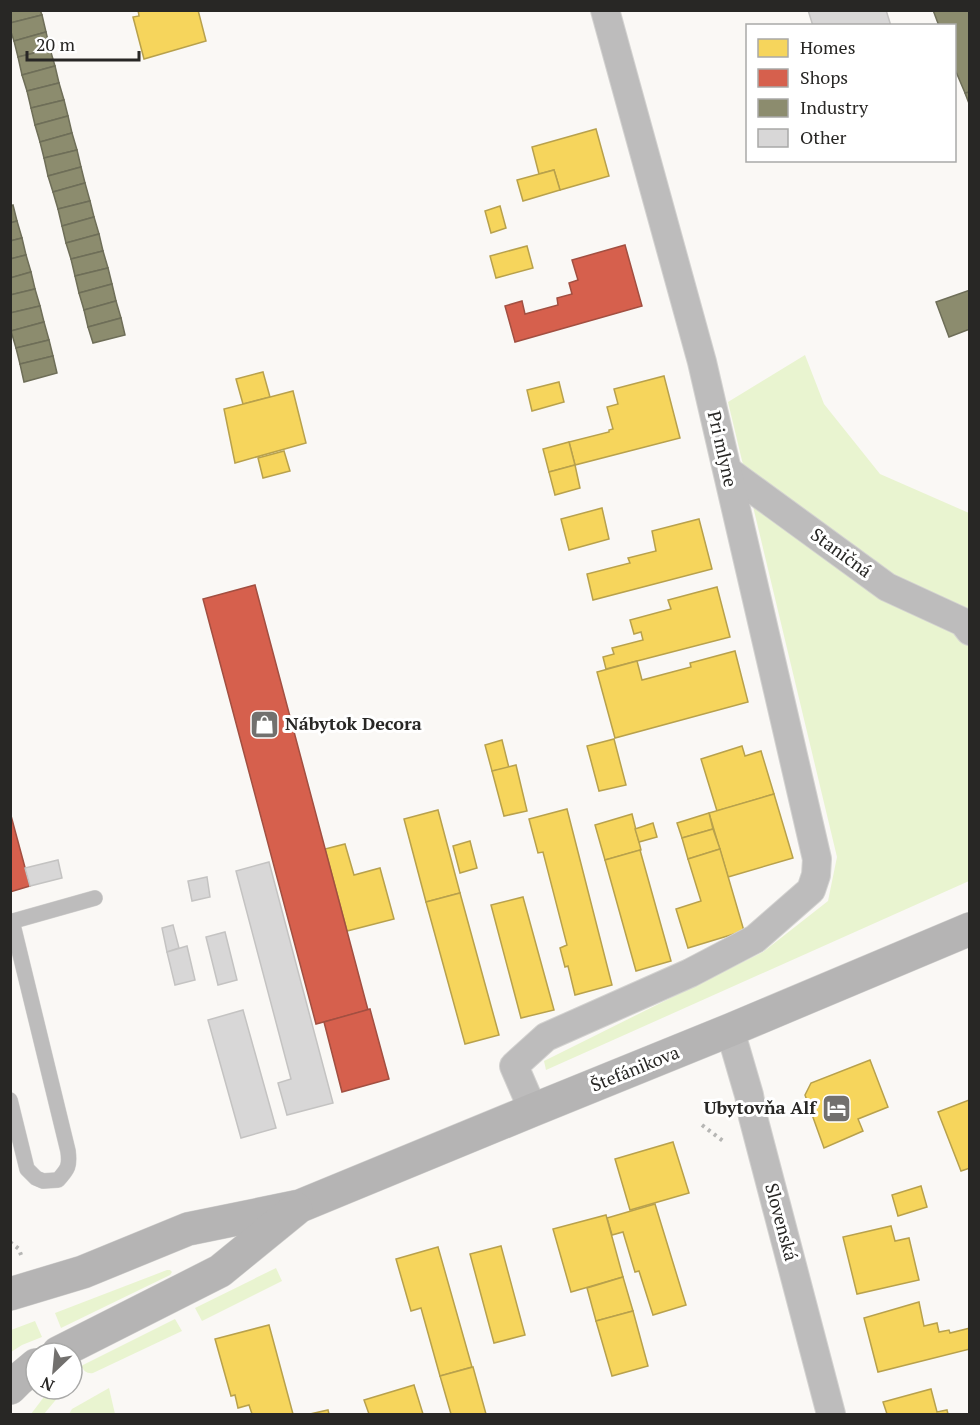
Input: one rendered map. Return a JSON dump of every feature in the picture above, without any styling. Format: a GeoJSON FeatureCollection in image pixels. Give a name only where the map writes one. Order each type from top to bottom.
{"type":"FeatureCollection","features":[{"type":"Feature","properties":{"kind":"main road","name":"Štefánikova"},"geometry":{"type":"LineString","coordinates":[[300,1206],[730,1030],[969,929]]}},
{"type":"Feature","properties":{"kind":"main road"},"geometry":{"type":"LineString","coordinates":[[10,1294],[83,1272],[188,1229],[300,1206]]}},
{"type":"Feature","properties":{"kind":"main road"},"geometry":{"type":"LineString","coordinates":[[82,1341],[219,1271],[300,1206]]}},
{"type":"Feature","properties":{"kind":"main road"},"geometry":{"type":"LineString","coordinates":[[10,1388],[24,1375]]}},
{"type":"Feature","properties":{"kind":"street","name":"Pri mlyne"},"geometry":{"type":"LineString","coordinates":[[533,1110],[514,1066],[546,1037],[690,973],[755,939],[811,890],[816,875],[817,859],[699,351],[605,10]]}},
{"type":"Feature","properties":{"kind":"street","name":"Staničná"},"geometry":{"type":"LineString","coordinates":[[728,471],[887,587],[967,624]]}},
{"type":"Feature","properties":{"kind":"street","name":"Slovenská"},"geometry":{"type":"LineString","coordinates":[[730,1030],[749,1095],[831,1414]]}},
{"type":"Feature","properties":{"kind":"lane"},"geometry":{"type":"LineString","coordinates":[[10,1100],[27,1169],[43,1181],[58,1180],[70,1163],[68,1151],[11,922],[95,898]]}},
{"type":"Feature","properties":{"kind":"path"},"geometry":{"type":"LineString","coordinates":[[10,1242],[19,1249]]}},
{"type":"Feature","properties":{"kind":"green space"},"geometry":{"type":"Polygon","coordinates":[[[805,355],[824,404],[880,474],[969,513],[969,881],[546,1070],[544,1061],[763,952],[828,901],[837,857],[728,402],[805,355]]]}},
{"type":"Feature","properties":{"kind":"green space"},"geometry":{"type":"Polygon","coordinates":[[[276,1268],[282,1281],[202,1321],[195,1308],[276,1268]]]}},
{"type":"Feature","properties":{"kind":"green space"},"geometry":{"type":"Polygon","coordinates":[[[167,1270],[172,1272],[170,1275],[61,1328],[55,1313],[167,1270]]]}},
{"type":"Feature","properties":{"kind":"green space"},"geometry":{"type":"Polygon","coordinates":[[[175,1319],[182,1331],[93,1373],[86,1372],[84,1364],[175,1319]]]}},
{"type":"Feature","properties":{"kind":"green space"},"geometry":{"type":"Polygon","coordinates":[[[35,1321],[42,1337],[24,1341],[24,1344],[11,1352],[11,1330],[35,1321]]]}},
{"type":"Feature","properties":{"kind":"green space"},"geometry":{"type":"Polygon","coordinates":[[[109,1388],[115,1414],[69,1414],[72,1409],[109,1388]]]}},
{"type":"Feature","properties":{"kind":"green space"},"geometry":{"type":"Polygon","coordinates":[[[41,1401],[55,1401],[44,1414],[31,1414],[41,1401]]]}},
{"type":"Feature","properties":{"kind":"building: Homes"},"geometry":{"type":"Polygon","coordinates":[[[138,10],[198,10],[206,41],[144,59],[133,17],[139,16],[138,10]]]}},
{"type":"Feature","properties":{"kind":"building: Homes"},"geometry":{"type":"Polygon","coordinates":[[[596,129],[609,176],[560,190],[554,170],[539,174],[532,147],[596,129]]]}},
{"type":"Feature","properties":{"kind":"building: Homes"},"geometry":{"type":"Polygon","coordinates":[[[554,170],[560,190],[523,201],[517,180],[554,170]]]}},
{"type":"Feature","properties":{"kind":"building: Homes"},"geometry":{"type":"Polygon","coordinates":[[[500,206],[506,228],[491,233],[485,211],[500,206]]]}},
{"type":"Feature","properties":{"kind":"building: Homes"},"geometry":{"type":"Polygon","coordinates":[[[527,246],[533,268],[496,278],[490,256],[527,246]]]}},
{"type":"Feature","properties":{"kind":"building: Homes"},"geometry":{"type":"Polygon","coordinates":[[[263,372],[270,397],[243,404],[236,379],[263,372]]]}},
{"type":"Feature","properties":{"kind":"building: Homes"},"geometry":{"type":"Polygon","coordinates":[[[664,376],[680,438],[575,465],[569,442],[613,429],[607,407],[618,404],[614,389],[664,376]]]}},
{"type":"Feature","properties":{"kind":"building: Homes"},"geometry":{"type":"Polygon","coordinates":[[[559,382],[564,402],[532,411],[527,390],[559,382]]]}},
{"type":"Feature","properties":{"kind":"building: Homes"},"geometry":{"type":"Polygon","coordinates":[[[293,391],[306,443],[235,463],[224,409],[293,391]]]}},
{"type":"Feature","properties":{"kind":"building: Homes"},"geometry":{"type":"Polygon","coordinates":[[[569,442],[575,465],[549,472],[543,449],[569,442]]]}},
{"type":"Feature","properties":{"kind":"building: Homes"},"geometry":{"type":"Polygon","coordinates":[[[284,451],[290,471],[263,478],[258,458],[284,451]]]}},
{"type":"Feature","properties":{"kind":"building: Homes"},"geometry":{"type":"Polygon","coordinates":[[[575,465],[580,488],[555,495],[549,472],[575,465]]]}},
{"type":"Feature","properties":{"kind":"building: Homes"},"geometry":{"type":"Polygon","coordinates":[[[602,508],[609,539],[569,550],[561,519],[602,508]]]}},
{"type":"Feature","properties":{"kind":"building: Homes"},"geometry":{"type":"Polygon","coordinates":[[[699,519],[712,569],[593,600],[587,574],[630,563],[628,558],[656,551],[652,531],[699,519]]]}},
{"type":"Feature","properties":{"kind":"building: Homes"},"geometry":{"type":"Polygon","coordinates":[[[717,587],[730,637],[606,669],[603,657],[614,654],[612,648],[643,640],[641,632],[634,634],[630,620],[671,609],[668,600],[717,587]]]}},
{"type":"Feature","properties":{"kind":"building: Homes"},"geometry":{"type":"Polygon","coordinates":[[[735,651],[748,702],[615,738],[597,672],[637,661],[642,680],[691,667],[690,663],[735,651]]]}},
{"type":"Feature","properties":{"kind":"building: Homes"},"geometry":{"type":"Polygon","coordinates":[[[614,739],[626,785],[599,791],[587,746],[614,739]]]}},
{"type":"Feature","properties":{"kind":"building: Homes"},"geometry":{"type":"Polygon","coordinates":[[[502,740],[509,768],[492,771],[485,745],[502,740]]]}},
{"type":"Feature","properties":{"kind":"building: Homes"},"geometry":{"type":"Polygon","coordinates":[[[742,746],[745,756],[761,751],[774,794],[717,811],[701,759],[742,746]]]}},
{"type":"Feature","properties":{"kind":"building: Homes"},"geometry":{"type":"Polygon","coordinates":[[[516,765],[527,811],[504,816],[492,771],[516,765]]]}},
{"type":"Feature","properties":{"kind":"building: Homes"},"geometry":{"type":"Polygon","coordinates":[[[774,794],[793,858],[728,877],[709,813],[774,794]]]}},
{"type":"Feature","properties":{"kind":"building: Homes"},"geometry":{"type":"Polygon","coordinates":[[[567,809],[612,985],[575,995],[568,966],[565,967],[560,948],[567,945],[543,852],[538,853],[529,819],[567,809]]]}},
{"type":"Feature","properties":{"kind":"building: Homes"},"geometry":{"type":"Polygon","coordinates":[[[438,810],[460,893],[426,902],[404,819],[438,810]]]}},
{"type":"Feature","properties":{"kind":"building: Homes"},"geometry":{"type":"Polygon","coordinates":[[[709,813],[713,829],[682,838],[677,823],[709,813]]]}},
{"type":"Feature","properties":{"kind":"building: Homes"},"geometry":{"type":"Polygon","coordinates":[[[632,814],[641,850],[605,860],[595,825],[632,814]]]}},
{"type":"Feature","properties":{"kind":"building: Homes"},"geometry":{"type":"Polygon","coordinates":[[[653,823],[657,837],[639,842],[635,829],[653,823]]]}},
{"type":"Feature","properties":{"kind":"building: Homes"},"geometry":{"type":"Polygon","coordinates":[[[713,829],[720,849],[688,859],[682,838],[713,829]]]}},
{"type":"Feature","properties":{"kind":"building: Homes"},"geometry":{"type":"Polygon","coordinates":[[[470,841],[477,868],[460,873],[453,846],[470,841]]]}},
{"type":"Feature","properties":{"kind":"building: Homes"},"geometry":{"type":"Polygon","coordinates":[[[345,844],[354,875],[380,868],[394,919],[347,931],[325,849],[345,844]]]}},
{"type":"Feature","properties":{"kind":"building: Homes"},"geometry":{"type":"Polygon","coordinates":[[[720,849],[744,931],[688,948],[676,909],[701,901],[688,859],[720,849]]]}},
{"type":"Feature","properties":{"kind":"building: Homes"},"geometry":{"type":"Polygon","coordinates":[[[640,850],[671,961],[636,971],[605,860],[640,850]]]}},
{"type":"Feature","properties":{"kind":"building: Homes"},"geometry":{"type":"Polygon","coordinates":[[[460,893],[499,1035],[465,1044],[426,902],[460,893]]]}},
{"type":"Feature","properties":{"kind":"building: Homes"},"geometry":{"type":"Polygon","coordinates":[[[523,897],[554,1010],[521,1018],[491,905],[523,897]]]}},
{"type":"Feature","properties":{"kind":"building: Homes"},"geometry":{"type":"Polygon","coordinates":[[[870,1060],[888,1107],[858,1119],[863,1131],[824,1148],[805,1095],[811,1083],[870,1060]]]}},
{"type":"Feature","properties":{"kind":"building: Homes"},"geometry":{"type":"Polygon","coordinates":[[[969,1100],[970,1168],[961,1171],[938,1112],[969,1100]]]}},
{"type":"Feature","properties":{"kind":"building: Homes"},"geometry":{"type":"Polygon","coordinates":[[[673,1142],[689,1193],[630,1210],[615,1159],[673,1142]]]}},
{"type":"Feature","properties":{"kind":"building: Homes"},"geometry":{"type":"Polygon","coordinates":[[[921,1186],[927,1207],[898,1216],[892,1195],[921,1186]]]}},
{"type":"Feature","properties":{"kind":"building: Homes"},"geometry":{"type":"Polygon","coordinates":[[[655,1204],[686,1305],[653,1315],[639,1271],[635,1272],[623,1232],[612,1235],[607,1218],[655,1204]]]}},
{"type":"Feature","properties":{"kind":"building: Homes"},"geometry":{"type":"Polygon","coordinates":[[[606,1215],[623,1277],[571,1292],[553,1229],[606,1215]]]}},
{"type":"Feature","properties":{"kind":"building: Homes"},"geometry":{"type":"Polygon","coordinates":[[[891,1226],[895,1241],[909,1238],[919,1280],[857,1294],[843,1237],[891,1226]]]}},
{"type":"Feature","properties":{"kind":"building: Homes"},"geometry":{"type":"Polygon","coordinates":[[[501,1246],[525,1335],[494,1343],[470,1254],[501,1246]]]}},
{"type":"Feature","properties":{"kind":"building: Homes"},"geometry":{"type":"Polygon","coordinates":[[[438,1247],[472,1367],[440,1376],[421,1308],[411,1311],[396,1259],[438,1247]]]}},
{"type":"Feature","properties":{"kind":"building: Homes"},"geometry":{"type":"Polygon","coordinates":[[[623,1277],[633,1311],[596,1321],[587,1288],[623,1277]]]}},
{"type":"Feature","properties":{"kind":"building: Homes"},"geometry":{"type":"Polygon","coordinates":[[[919,1302],[924,1326],[937,1323],[939,1332],[949,1330],[950,1333],[970,1328],[970,1349],[878,1372],[864,1318],[919,1302]]]}},
{"type":"Feature","properties":{"kind":"building: Homes"},"geometry":{"type":"Polygon","coordinates":[[[633,1311],[648,1366],[612,1376],[596,1321],[633,1311]]]}},
{"type":"Feature","properties":{"kind":"building: Homes"},"geometry":{"type":"Polygon","coordinates":[[[269,1325],[293,1414],[252,1414],[249,1405],[238,1408],[235,1395],[231,1396],[215,1339],[269,1325]]]}},
{"type":"Feature","properties":{"kind":"building: Homes"},"geometry":{"type":"Polygon","coordinates":[[[473,1367],[486,1414],[451,1414],[440,1376],[473,1367]]]}},
{"type":"Feature","properties":{"kind":"building: Homes"},"geometry":{"type":"Polygon","coordinates":[[[414,1385],[423,1414],[369,1414],[364,1400],[414,1385]]]}},
{"type":"Feature","properties":{"kind":"building: Homes"},"geometry":{"type":"Polygon","coordinates":[[[931,1389],[937,1412],[947,1410],[948,1414],[887,1414],[883,1402],[931,1389]]]}},
{"type":"Feature","properties":{"kind":"building: Homes"},"geometry":{"type":"Polygon","coordinates":[[[328,1410],[329,1414],[310,1414],[328,1410]]]}},
{"type":"Feature","properties":{"kind":"building: Shops"},"geometry":{"type":"Polygon","coordinates":[[[625,245],[642,306],[515,342],[505,306],[522,301],[525,314],[558,305],[557,298],[572,294],[569,283],[578,280],[572,260],[625,245]]]}},
{"type":"Feature","properties":{"kind":"building: Shops","name":"Nábytok Decora"},"geometry":{"type":"Polygon","coordinates":[[[255,585],[368,1010],[316,1024],[203,599],[255,585]]]}},
{"type":"Feature","properties":{"kind":"building: Shops"},"geometry":{"type":"Polygon","coordinates":[[[10,812],[30,886],[10,892],[10,812]]]}},
{"type":"Feature","properties":{"kind":"building: Shops"},"geometry":{"type":"Polygon","coordinates":[[[370,1009],[389,1079],[342,1092],[324,1022],[370,1009]]]}},
{"type":"Feature","properties":{"kind":"building: Industry"},"geometry":{"type":"Polygon","coordinates":[[[10,10],[40,10],[42,15],[10,23],[10,10]]]}},
{"type":"Feature","properties":{"kind":"building: Industry"},"geometry":{"type":"Polygon","coordinates":[[[933,10],[970,10],[970,92],[965,93],[956,72],[956,24],[938,24],[933,10]]]}},
{"type":"Feature","properties":{"kind":"building: Industry"},"geometry":{"type":"Polygon","coordinates":[[[42,15],[46,32],[14,41],[10,23],[42,15]]]}},
{"type":"Feature","properties":{"kind":"building: Industry"},"geometry":{"type":"Polygon","coordinates":[[[46,32],[50,49],[18,57],[14,41],[46,32]]]}},
{"type":"Feature","properties":{"kind":"building: Industry"},"geometry":{"type":"Polygon","coordinates":[[[50,49],[55,66],[22,75],[18,57],[50,49]]]}},
{"type":"Feature","properties":{"kind":"building: Industry"},"geometry":{"type":"Polygon","coordinates":[[[55,66],[59,83],[27,91],[22,75],[55,66]]]}},
{"type":"Feature","properties":{"kind":"building: Industry"},"geometry":{"type":"Polygon","coordinates":[[[59,83],[64,100],[31,108],[27,91],[59,83]]]}},
{"type":"Feature","properties":{"kind":"building: Industry"},"geometry":{"type":"Polygon","coordinates":[[[970,92],[970,106],[965,93],[970,92]]]}},
{"type":"Feature","properties":{"kind":"building: Industry"},"geometry":{"type":"Polygon","coordinates":[[[64,100],[68,116],[35,125],[31,108],[64,100]]]}},
{"type":"Feature","properties":{"kind":"building: Industry"},"geometry":{"type":"Polygon","coordinates":[[[68,116],[72,133],[40,142],[35,125],[68,116]]]}},
{"type":"Feature","properties":{"kind":"building: Industry"},"geometry":{"type":"Polygon","coordinates":[[[72,133],[77,150],[44,158],[40,142],[72,133]]]}},
{"type":"Feature","properties":{"kind":"building: Industry"},"geometry":{"type":"Polygon","coordinates":[[[77,150],[81,167],[48,176],[44,158],[77,150]]]}},
{"type":"Feature","properties":{"kind":"building: Industry"},"geometry":{"type":"Polygon","coordinates":[[[81,167],[85,183],[53,192],[48,176],[81,167]]]}},
{"type":"Feature","properties":{"kind":"building: Industry"},"geometry":{"type":"Polygon","coordinates":[[[85,183],[90,201],[58,209],[53,192],[85,183]]]}},
{"type":"Feature","properties":{"kind":"building: Industry"},"geometry":{"type":"Polygon","coordinates":[[[90,201],[94,217],[62,226],[58,209],[90,201]]]}},
{"type":"Feature","properties":{"kind":"building: Industry"},"geometry":{"type":"Polygon","coordinates":[[[13,205],[17,221],[10,223],[10,206],[13,205]]]}},
{"type":"Feature","properties":{"kind":"building: Industry"},"geometry":{"type":"Polygon","coordinates":[[[94,217],[99,234],[66,243],[62,226],[94,217]]]}},
{"type":"Feature","properties":{"kind":"building: Industry"},"geometry":{"type":"Polygon","coordinates":[[[17,221],[22,238],[10,241],[10,223],[17,221]]]}},
{"type":"Feature","properties":{"kind":"building: Industry"},"geometry":{"type":"Polygon","coordinates":[[[99,234],[103,251],[71,259],[66,243],[99,234]]]}},
{"type":"Feature","properties":{"kind":"building: Industry"},"geometry":{"type":"Polygon","coordinates":[[[22,238],[26,255],[10,259],[10,241],[22,238]]]}},
{"type":"Feature","properties":{"kind":"building: Industry"},"geometry":{"type":"Polygon","coordinates":[[[103,251],[108,268],[75,276],[71,259],[103,251]]]}},
{"type":"Feature","properties":{"kind":"building: Industry"},"geometry":{"type":"Polygon","coordinates":[[[26,255],[31,272],[10,278],[10,259],[26,255]]]}},
{"type":"Feature","properties":{"kind":"building: Industry"},"geometry":{"type":"Polygon","coordinates":[[[108,268],[112,284],[79,293],[75,276],[108,268]]]}},
{"type":"Feature","properties":{"kind":"building: Industry"},"geometry":{"type":"Polygon","coordinates":[[[31,272],[35,289],[10,295],[10,278],[31,272]]]}},
{"type":"Feature","properties":{"kind":"building: Industry"},"geometry":{"type":"Polygon","coordinates":[[[112,284],[116,301],[84,310],[79,293],[112,284]]]}},
{"type":"Feature","properties":{"kind":"building: Industry"},"geometry":{"type":"Polygon","coordinates":[[[35,289],[40,306],[10,313],[10,295],[35,289]]]}},
{"type":"Feature","properties":{"kind":"building: Industry"},"geometry":{"type":"Polygon","coordinates":[[[970,290],[970,329],[949,337],[936,302],[970,290]]]}},
{"type":"Feature","properties":{"kind":"building: Industry"},"geometry":{"type":"Polygon","coordinates":[[[116,301],[121,318],[88,327],[84,310],[116,301]]]}},
{"type":"Feature","properties":{"kind":"building: Industry"},"geometry":{"type":"Polygon","coordinates":[[[40,306],[44,322],[11,331],[10,313],[40,306]]]}},
{"type":"Feature","properties":{"kind":"building: Industry"},"geometry":{"type":"Polygon","coordinates":[[[121,318],[125,335],[93,343],[88,327],[121,318]]]}},
{"type":"Feature","properties":{"kind":"building: Industry"},"geometry":{"type":"Polygon","coordinates":[[[44,322],[49,340],[16,348],[11,331],[44,322]]]}},
{"type":"Feature","properties":{"kind":"building: Industry"},"geometry":{"type":"Polygon","coordinates":[[[49,340],[53,356],[20,364],[16,348],[49,340]]]}},
{"type":"Feature","properties":{"kind":"building: Industry"},"geometry":{"type":"Polygon","coordinates":[[[53,356],[57,373],[24,382],[20,364],[53,356]]]}},
{"type":"Feature","properties":{"kind":"building: Other"},"geometry":{"type":"Polygon","coordinates":[[[808,10],[886,10],[890,24],[812,24],[808,10]]]}},
{"type":"Feature","properties":{"kind":"building: Other"},"geometry":{"type":"Polygon","coordinates":[[[58,860],[62,878],[30,886],[25,868],[58,860]]]}},
{"type":"Feature","properties":{"kind":"building: Other"},"geometry":{"type":"Polygon","coordinates":[[[269,862],[333,1103],[287,1115],[278,1083],[291,1079],[236,871],[269,862]]]}},
{"type":"Feature","properties":{"kind":"building: Other"},"geometry":{"type":"Polygon","coordinates":[[[207,877],[210,897],[192,901],[188,881],[207,877]]]}},
{"type":"Feature","properties":{"kind":"building: Other"},"geometry":{"type":"Polygon","coordinates":[[[173,925],[179,948],[167,952],[162,928],[173,925]]]}},
{"type":"Feature","properties":{"kind":"building: Other"},"geometry":{"type":"Polygon","coordinates":[[[225,932],[237,980],[218,985],[206,937],[225,932]]]}},
{"type":"Feature","properties":{"kind":"building: Other"},"geometry":{"type":"Polygon","coordinates":[[[187,946],[195,980],[175,985],[167,952],[187,946]]]}},
{"type":"Feature","properties":{"kind":"building: Other"},"geometry":{"type":"Polygon","coordinates":[[[243,1010],[276,1128],[241,1138],[208,1020],[243,1010]]]}},
{"type":"Feature","properties":{"kind":"place","name":"Nábytok Decora"},"geometry":{"type":"Point","coordinates":[264,724]}},
{"type":"Feature","properties":{"kind":"place","name":"Ubytovňa Alf"},"geometry":{"type":"Point","coordinates":[837,1108]}}]}
